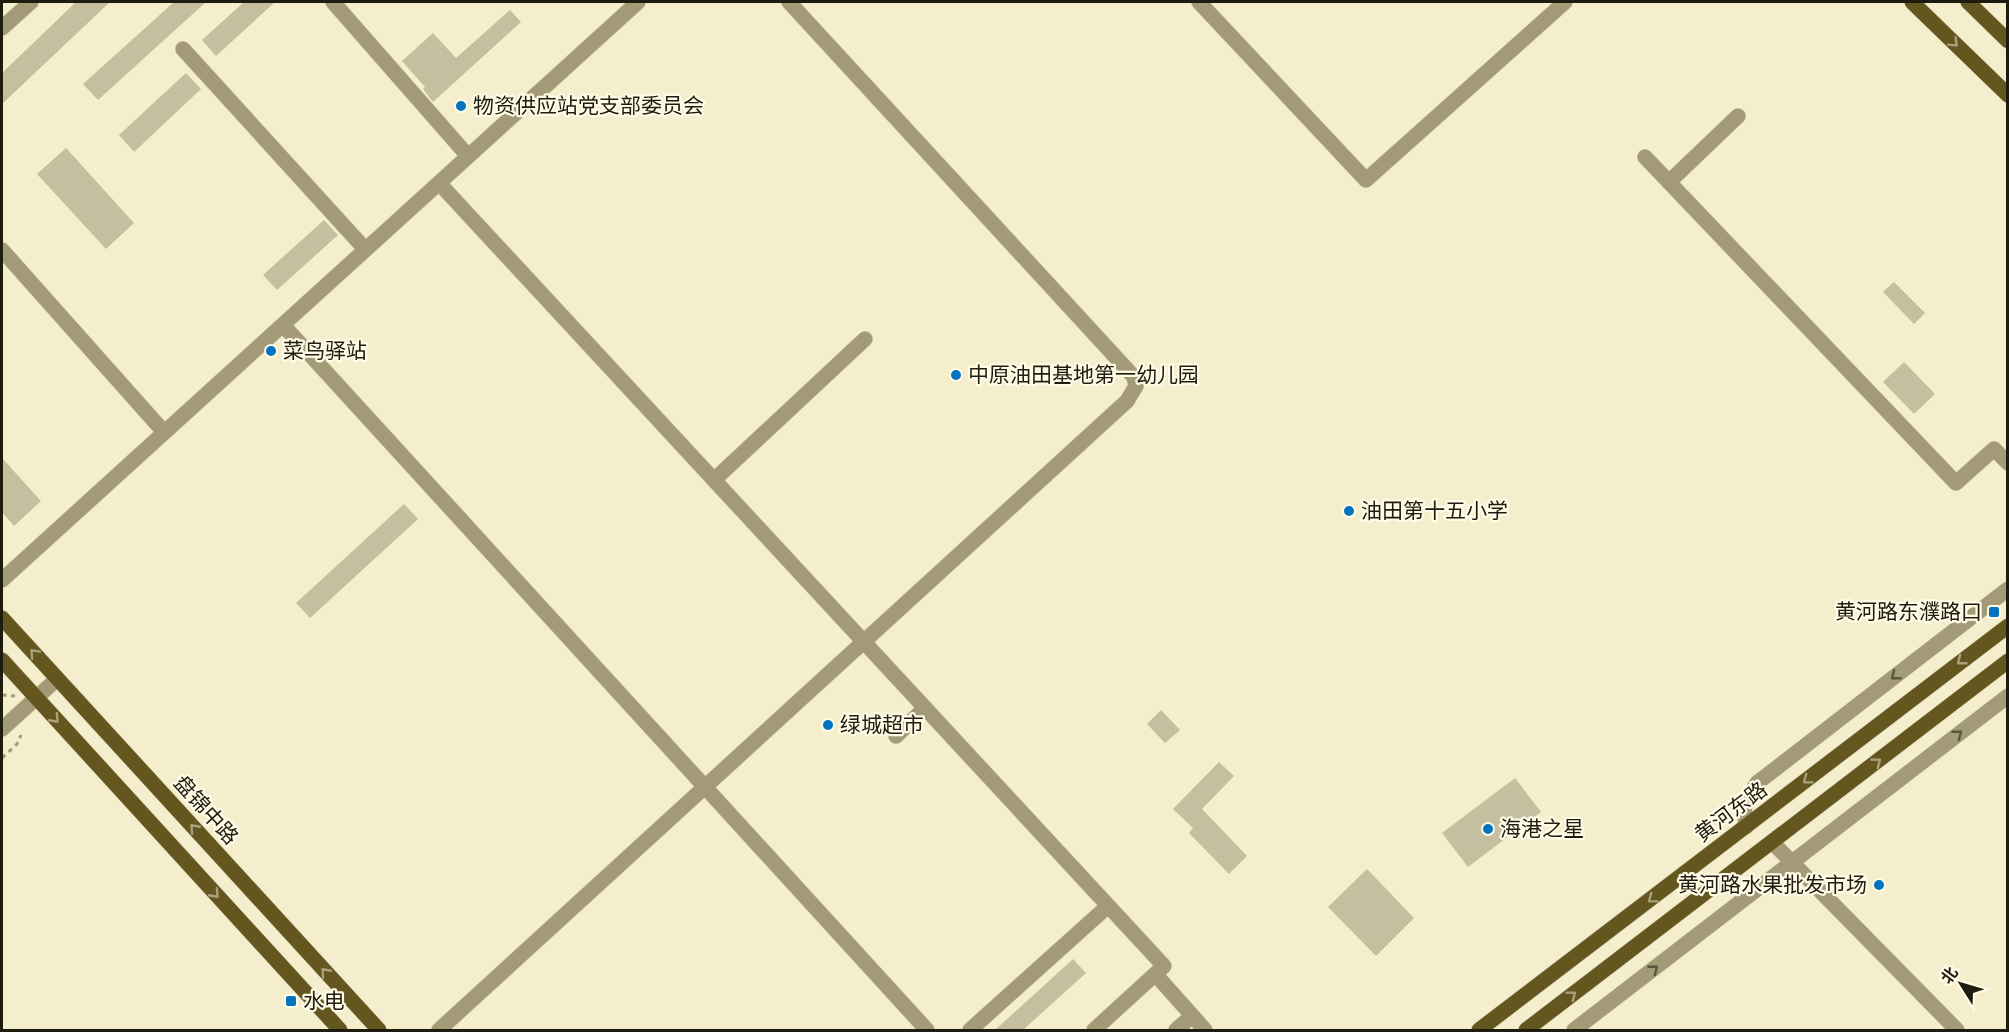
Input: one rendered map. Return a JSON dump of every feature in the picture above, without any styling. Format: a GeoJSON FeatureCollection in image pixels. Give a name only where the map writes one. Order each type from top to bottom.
{"type":"FeatureCollection","features":[{"type":"Feature","properties":{"kind":"main road"},"geometry":{"type":"LineString","coordinates":[[1912,2],[2007,95]]}},
{"type":"Feature","properties":{"kind":"main road"},"geometry":{"type":"LineString","coordinates":[[1968,2],[2007,41]]}},
{"type":"Feature","properties":{"kind":"main road","name":"盘锦中路"},"geometry":{"type":"LineString","coordinates":[[2,618],[379,1030]]}},
{"type":"Feature","properties":{"kind":"main road","name":"黄河东路"},"geometry":{"type":"LineString","coordinates":[[1479,1030],[2007,626]]}},
{"type":"Feature","properties":{"kind":"main road"},"geometry":{"type":"LineString","coordinates":[[2,660],[340,1030]]}},
{"type":"Feature","properties":{"kind":"main road"},"geometry":{"type":"LineString","coordinates":[[1526,1030],[2007,661]]}},
{"type":"Feature","properties":{"kind":"street"},"geometry":{"type":"LineString","coordinates":[[2,28],[31,2]]}},
{"type":"Feature","properties":{"kind":"street"},"geometry":{"type":"LineString","coordinates":[[333,2],[468,156]]}},
{"type":"Feature","properties":{"kind":"street"},"geometry":{"type":"LineString","coordinates":[[2,580],[639,2]]}},
{"type":"Feature","properties":{"kind":"street"},"geometry":{"type":"LineString","coordinates":[[439,1030],[706,789],[1127,401],[1136,386],[1134,377],[1126,368],[789,2]]}},
{"type":"Feature","properties":{"kind":"street"},"geometry":{"type":"LineString","coordinates":[[1199,2],[1366,180],[1565,2]]}},
{"type":"Feature","properties":{"kind":"street"},"geometry":{"type":"LineString","coordinates":[[183,50],[366,249]]}},
{"type":"Feature","properties":{"kind":"street"},"geometry":{"type":"LineString","coordinates":[[1669,182],[1737,116]]}},
{"type":"Feature","properties":{"kind":"street"},"geometry":{"type":"LineString","coordinates":[[1645,157],[1956,483],[1994,449],[2007,463]]}},
{"type":"Feature","properties":{"kind":"street"},"geometry":{"type":"LineString","coordinates":[[439,183],[1108,906],[1160,970],[1192,1016],[1206,1030]]}},
{"type":"Feature","properties":{"kind":"street"},"geometry":{"type":"LineString","coordinates":[[2,250],[164,432]]}},
{"type":"Feature","properties":{"kind":"street"},"geometry":{"type":"LineString","coordinates":[[283,325],[927,1030]]}},
{"type":"Feature","properties":{"kind":"street"},"geometry":{"type":"LineString","coordinates":[[714,480],[865,339]]}},
{"type":"Feature","properties":{"kind":"street"},"geometry":{"type":"LineString","coordinates":[[1746,827],[1744,805],[1757,783],[2007,589]]}},
{"type":"Feature","properties":{"kind":"street"},"geometry":{"type":"LineString","coordinates":[[2,729],[57,679]]}},
{"type":"Feature","properties":{"kind":"street"},"geometry":{"type":"LineString","coordinates":[[1574,1030],[2007,696]]}},
{"type":"Feature","properties":{"kind":"street"},"geometry":{"type":"LineString","coordinates":[[896,736],[925,708]]}},
{"type":"Feature","properties":{"kind":"street"},"geometry":{"type":"LineString","coordinates":[[1772,842],[1957,1030]]}},
{"type":"Feature","properties":{"kind":"street"},"geometry":{"type":"LineString","coordinates":[[970,1030],[1108,906]]}},
{"type":"Feature","properties":{"kind":"street"},"geometry":{"type":"LineString","coordinates":[[1094,1030],[1160,970]]}},
{"type":"Feature","properties":{"kind":"street"},"geometry":{"type":"LineString","coordinates":[[1176,1030],[1192,1016]]}},
{"type":"Feature","properties":{"kind":"building"},"geometry":{"type":"Polygon","coordinates":[[[76,2],[110,2],[2,104],[2,73],[76,2]]]}},
{"type":"Feature","properties":{"kind":"building"},"geometry":{"type":"Polygon","coordinates":[[[174,2],[206,2],[98,100],[83,84],[174,2]]]}},
{"type":"Feature","properties":{"kind":"building"},"geometry":{"type":"Polygon","coordinates":[[[244,2],[275,2],[216,56],[202,40],[244,2]]]}},
{"type":"Feature","properties":{"kind":"building"},"geometry":{"type":"Polygon","coordinates":[[[510,10],[521,22],[433,102],[423,89],[425,87],[402,61],[433,33],[456,58],[510,10]]]}},
{"type":"Feature","properties":{"kind":"building"},"geometry":{"type":"Polygon","coordinates":[[[186,73],[201,89],[134,152],[119,135],[186,73]]]}},
{"type":"Feature","properties":{"kind":"building"},"geometry":{"type":"Polygon","coordinates":[[[66,148],[134,223],[106,249],[37,174],[66,148]]]}},
{"type":"Feature","properties":{"kind":"building"},"geometry":{"type":"Polygon","coordinates":[[[324,220],[338,235],[277,290],[263,275],[324,220]]]}},
{"type":"Feature","properties":{"kind":"building"},"geometry":{"type":"Polygon","coordinates":[[[1894,282],[1925,313],[1914,324],[1883,292],[1894,282]]]}},
{"type":"Feature","properties":{"kind":"building"},"geometry":{"type":"Polygon","coordinates":[[[1904,362],[1935,394],[1914,414],[1883,382],[1904,362]]]}},
{"type":"Feature","properties":{"kind":"building"},"geometry":{"type":"Polygon","coordinates":[[[2,458],[41,501],[14,526],[2,512],[2,458]]]}},
{"type":"Feature","properties":{"kind":"building"},"geometry":{"type":"Polygon","coordinates":[[[404,504],[418,519],[310,618],[296,603],[404,504]]]}},
{"type":"Feature","properties":{"kind":"building"},"geometry":{"type":"Polygon","coordinates":[[[1161,710],[1180,730],[1165,743],[1147,724],[1161,710]]]}},
{"type":"Feature","properties":{"kind":"building"},"geometry":{"type":"Polygon","coordinates":[[[1219,762],[1234,776],[1202,809],[1247,856],[1229,874],[1189,833],[1193,828],[1173,809],[1219,762]]]}},
{"type":"Feature","properties":{"kind":"building"},"geometry":{"type":"Polygon","coordinates":[[[1515,778],[1541,812],[1468,867],[1442,833],[1515,778]]]}},
{"type":"Feature","properties":{"kind":"building"},"geometry":{"type":"Polygon","coordinates":[[[1367,869],[1414,918],[1376,956],[1328,907],[1367,869]]]}},
{"type":"Feature","properties":{"kind":"building"},"geometry":{"type":"Polygon","coordinates":[[[1073,959],[1086,973],[1023,1030],[995,1030],[1073,959]]]}},
{"type":"Feature","properties":{"kind":"place","name":"物资供应站党支部委员会"},"geometry":{"type":"Point","coordinates":[461,106]}},
{"type":"Feature","properties":{"kind":"place","name":"菜鸟驿站"},"geometry":{"type":"Point","coordinates":[271,351]}},
{"type":"Feature","properties":{"kind":"place","name":"中原油田基地第一幼儿园"},"geometry":{"type":"Point","coordinates":[956,375]}},
{"type":"Feature","properties":{"kind":"place","name":"油田第十五小学"},"geometry":{"type":"Point","coordinates":[1349,511]}},
{"type":"Feature","properties":{"kind":"place","name":"黄河路东濮路口"},"geometry":{"type":"Point","coordinates":[1994,612]}},
{"type":"Feature","properties":{"kind":"place","name":"绿城超市"},"geometry":{"type":"Point","coordinates":[828,725]}},
{"type":"Feature","properties":{"kind":"place","name":"海港之星"},"geometry":{"type":"Point","coordinates":[1488,829]}},
{"type":"Feature","properties":{"kind":"place","name":"黄河路水果批发市场"},"geometry":{"type":"Point","coordinates":[1879,885]}},
{"type":"Feature","properties":{"kind":"place","name":"水电"},"geometry":{"type":"Point","coordinates":[291,1001]}}]}
